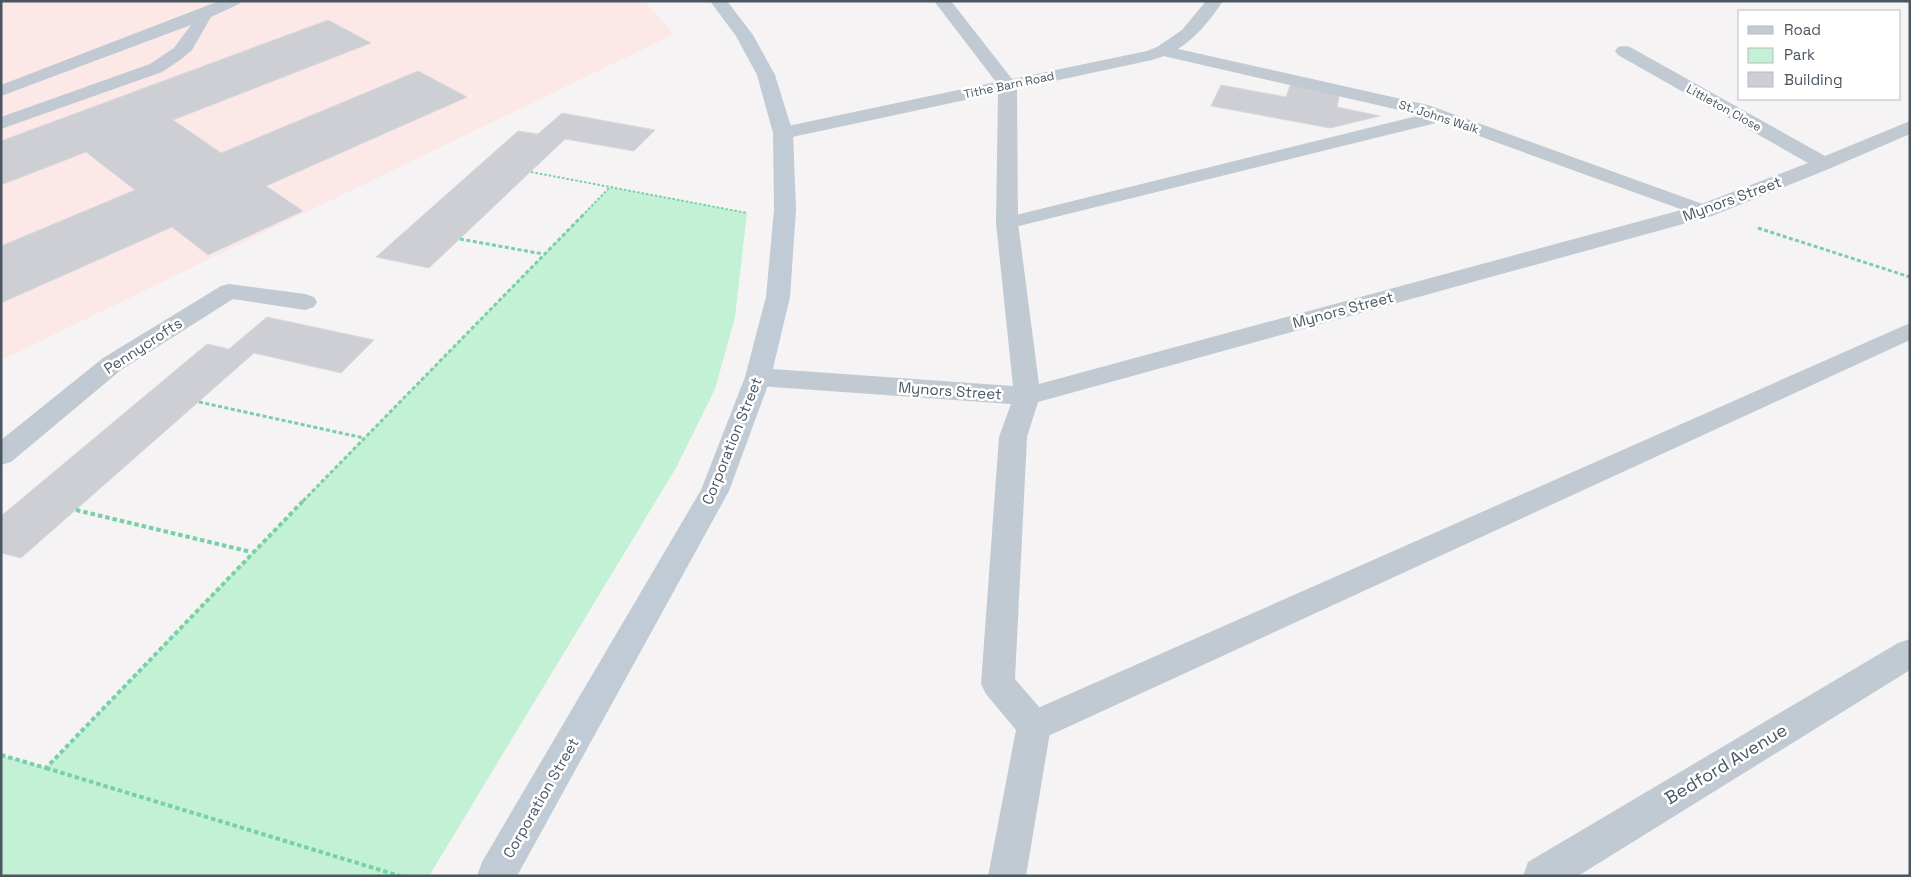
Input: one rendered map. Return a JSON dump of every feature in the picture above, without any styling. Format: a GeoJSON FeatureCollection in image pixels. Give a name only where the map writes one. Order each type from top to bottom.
{"type":"FeatureCollection","features":[{"type":"Feature","properties":{"kind":"street","name":"Corporation Street"},"geometry":{"type":"LineString","coordinates":[[496,876],[715,491],[758,377],[778,297],[785,210],[783,133],[766,75],[744,35],[718,1]]}},
{"type":"Feature","properties":{"kind":"street"},"geometry":{"type":"LineString","coordinates":[[942,1],[1008,86],[1008,223],[1027,396],[1013,437],[998,684],[1034,726],[1007,876]]}},
{"type":"Feature","properties":{"kind":"street","name":"Tithe Barn Road"},"geometry":{"type":"LineString","coordinates":[[783,133],[1166,51],[1178,44],[1191,31],[1215,1]]}},
{"type":"Feature","properties":{"kind":"street","name":"Littleton Close"},"geometry":{"type":"LineString","coordinates":[[1624,51],[1824,164]]}},
{"type":"Feature","properties":{"kind":"street","name":"Mynors Street"},"geometry":{"type":"LineString","coordinates":[[758,377],[1027,396],[1704,211],[1824,164],[1910,127]]}},
{"type":"Feature","properties":{"kind":"street","name":"Pennycrofts"},"geometry":{"type":"LineString","coordinates":[[1,455],[112,364],[229,291],[305,302]]}},
{"type":"Feature","properties":{"kind":"street","name":"Bedford Avenue"},"geometry":{"type":"LineString","coordinates":[[1542,876],[1910,653]]}},
{"type":"Feature","properties":{"kind":"lane"},"geometry":{"type":"LineString","coordinates":[[1,90],[204,14],[233,1]]}},
{"type":"Feature","properties":{"kind":"lane"},"geometry":{"type":"LineString","coordinates":[[1,123],[163,64],[177,56],[190,41],[204,14]]}},
{"type":"Feature","properties":{"kind":"lane","name":"St. Johns Walk"},"geometry":{"type":"LineString","coordinates":[[1166,51],[1421,109],[1704,211]]}},
{"type":"Feature","properties":{"kind":"lane"},"geometry":{"type":"LineString","coordinates":[[1008,223],[1442,116]]}},
{"type":"Feature","properties":{"kind":"lane"},"geometry":{"type":"LineString","coordinates":[[1034,726],[1910,331]]}},
{"type":"Feature","properties":{"kind":"path"},"geometry":{"type":"LineString","coordinates":[[531,172],[747,213],[785,210]]}},
{"type":"Feature","properties":{"kind":"path"},"geometry":{"type":"LineString","coordinates":[[46,768],[252,552],[610,187]]}},
{"type":"Feature","properties":{"kind":"path"},"geometry":{"type":"LineString","coordinates":[[1704,211],[1910,277]]}},
{"type":"Feature","properties":{"kind":"path"},"geometry":{"type":"LineString","coordinates":[[460,238],[544,254]]}},
{"type":"Feature","properties":{"kind":"path"},"geometry":{"type":"LineString","coordinates":[[199,402],[364,438]]}},
{"type":"Feature","properties":{"kind":"path"},"geometry":{"type":"LineString","coordinates":[[76,510],[252,552]]}},
{"type":"Feature","properties":{"kind":"path"},"geometry":{"type":"LineString","coordinates":[[1,755],[400,876]]}},
{"type":"Feature","properties":{"kind":"shaded area"},"geometry":{"type":"Polygon","coordinates":[[[1,1],[644,1],[674,34],[1,360],[1,1]]]}},
{"type":"Feature","properties":{"kind":"green space"},"geometry":{"type":"Polygon","coordinates":[[[610,187],[747,213],[735,317],[715,389],[677,466],[429,876],[1,876],[1,755],[46,768],[252,553],[610,187]]]}},
{"type":"Feature","properties":{"kind":"building"},"geometry":{"type":"Polygon","coordinates":[[[328,20],[371,43],[173,120],[221,153],[418,71],[467,97],[266,186],[303,211],[208,255],[172,227],[1,303],[1,246],[135,190],[86,152],[1,185],[1,141],[328,20]]]}},
{"type":"Feature","properties":{"kind":"building"},"geometry":{"type":"Polygon","coordinates":[[[1291,83],[1340,92],[1337,107],[1380,116],[1330,128],[1211,106],[1221,85],[1286,97],[1291,83]]]}},
{"type":"Feature","properties":{"kind":"building"},"geometry":{"type":"Polygon","coordinates":[[[562,113],[655,130],[634,151],[565,139],[429,268],[376,257],[518,131],[538,134],[562,113]]]}},
{"type":"Feature","properties":{"kind":"building"},"geometry":{"type":"Polygon","coordinates":[[[267,317],[374,340],[341,373],[254,353],[21,558],[1,553],[1,516],[207,344],[229,349],[267,317]]]}}]}
